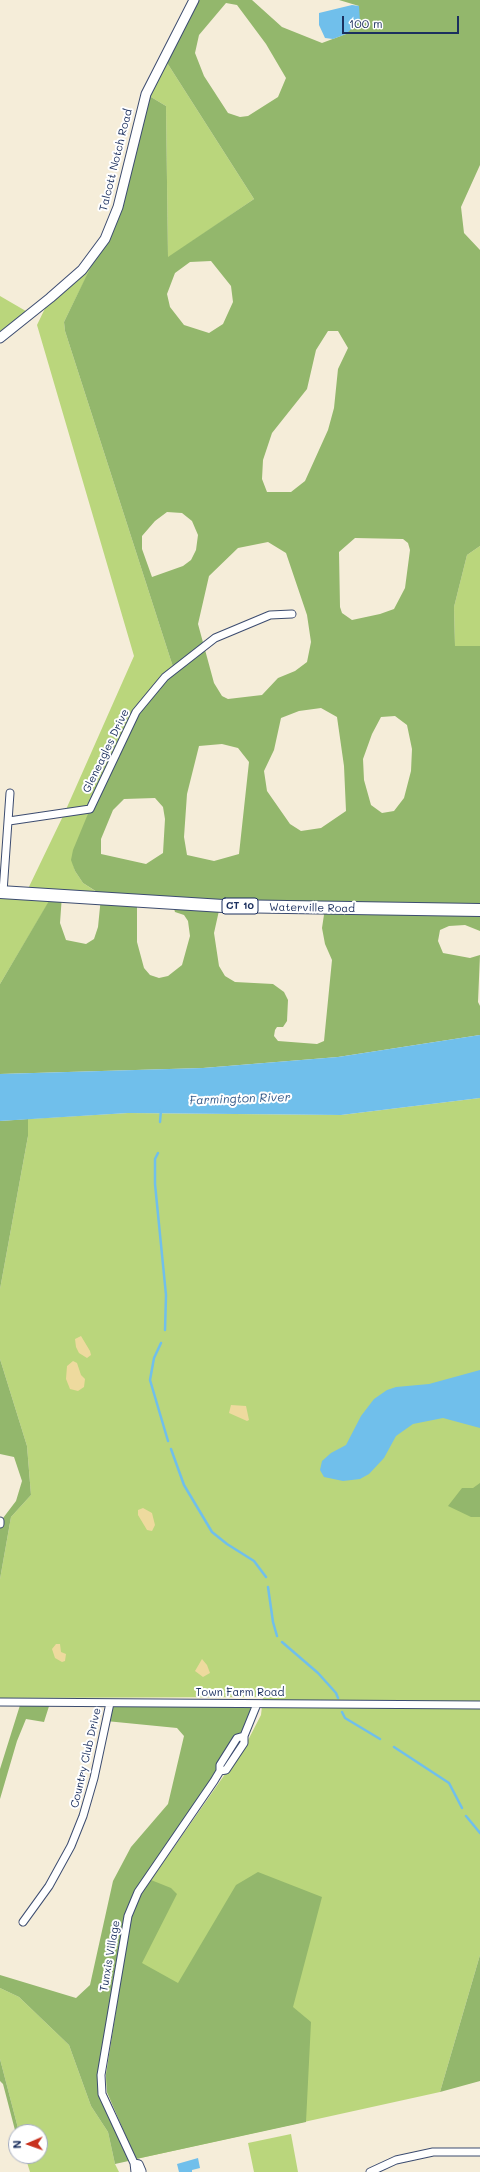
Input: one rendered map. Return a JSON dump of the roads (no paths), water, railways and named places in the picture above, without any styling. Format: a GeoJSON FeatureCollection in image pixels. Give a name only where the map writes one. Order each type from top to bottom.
{"type":"FeatureCollection","features":[{"type":"Feature","properties":{"kind":"highway","name":"Waterville Road"},"geometry":{"type":"LineString","coordinates":[[1,892],[220,906],[480,910]]}},
{"type":"Feature","properties":{"kind":"street","name":"Talcott Notch Road"},"geometry":{"type":"LineString","coordinates":[[0,338],[82,270],[105,238],[118,208],[146,94],[194,0]]}},
{"type":"Feature","properties":{"kind":"street","name":"Gleneagles Drive"},"geometry":{"type":"LineString","coordinates":[[9,821],[90,809],[136,712],[165,677],[215,638],[270,615],[292,614]]}},
{"type":"Feature","properties":{"kind":"street"},"geometry":{"type":"LineString","coordinates":[[1,892],[9,821],[10,793]]}},
{"type":"Feature","properties":{"kind":"street","name":"Town Farm Road"},"geometry":{"type":"LineString","coordinates":[[0,1702],[480,1705]]}},
{"type":"Feature","properties":{"kind":"street","name":"Country Club Drive"},"geometry":{"type":"LineString","coordinates":[[23,1922],[49,1886],[71,1846],[83,1816],[96,1771],[110,1703]]}},
{"type":"Feature","properties":{"kind":"street","name":"Tunxis Village"},"geometry":{"type":"LineString","coordinates":[[138,2172],[139,2164],[134,2163],[102,2094],[101,2075],[128,1916],[138,1892],[220,1771],[226,1770],[244,1743],[244,1736],[257,1704]]}},
{"type":"Feature","properties":{"kind":"street"},"geometry":{"type":"LineString","coordinates":[[370,2172],[396,2160],[433,2152],[480,2152]]}},
{"type":"Feature","properties":{"kind":"water"},"geometry":{"type":"Polygon","coordinates":[[[352,5],[359,6],[360,21],[346,34],[333,39],[325,38],[319,25],[319,13],[352,5]]]}},
{"type":"Feature","properties":{"kind":"water","name":"Farmington River"},"geometry":{"type":"Polygon","coordinates":[[[480,1035],[480,1098],[341,1115],[128,1113],[0,1121],[0,1074],[203,1068],[338,1057],[480,1035]]]}},
{"type":"Feature","properties":{"kind":"water"},"geometry":{"type":"Polygon","coordinates":[[[480,1370],[480,1428],[443,1418],[413,1424],[396,1436],[384,1458],[369,1474],[360,1479],[343,1481],[324,1477],[320,1470],[322,1461],[331,1453],[346,1445],[361,1416],[374,1399],[387,1390],[396,1387],[429,1384],[480,1370]]]}},
{"type":"Feature","properties":{"kind":"water"},"geometry":{"type":"Polygon","coordinates":[[[198,2158],[200,2168],[192,2170],[192,2172],[179,2172],[177,2164],[198,2158]]]}},
{"type":"Feature","properties":{"kind":"waterway"},"geometry":{"type":"LineString","coordinates":[[160,1122],[161,1110]]}},
{"type":"Feature","properties":{"kind":"waterway"},"geometry":{"type":"LineString","coordinates":[[158,1153],[155,1159],[155,1184],[166,1295],[165,1330]]}},
{"type":"Feature","properties":{"kind":"waterway"},"geometry":{"type":"LineString","coordinates":[[161,1343],[154,1358],[150,1380],[168,1441]]}},
{"type":"Feature","properties":{"kind":"waterway"},"geometry":{"type":"LineString","coordinates":[[171,1449],[184,1485],[212,1532],[227,1544],[254,1561],[266,1577]]}},
{"type":"Feature","properties":{"kind":"waterway"},"geometry":{"type":"LineString","coordinates":[[268,1587],[273,1622],[277,1636]]}},
{"type":"Feature","properties":{"kind":"waterway"},"geometry":{"type":"LineString","coordinates":[[282,1642],[318,1673],[336,1693],[338,1698]]}},
{"type":"Feature","properties":{"kind":"waterway"},"geometry":{"type":"LineString","coordinates":[[342,1712],[345,1718],[380,1739]]}},
{"type":"Feature","properties":{"kind":"waterway"},"geometry":{"type":"LineString","coordinates":[[394,1747],[449,1783],[462,1808]]}},
{"type":"Feature","properties":{"kind":"waterway"},"geometry":{"type":"LineString","coordinates":[[466,1816],[480,1833]]}}]}
